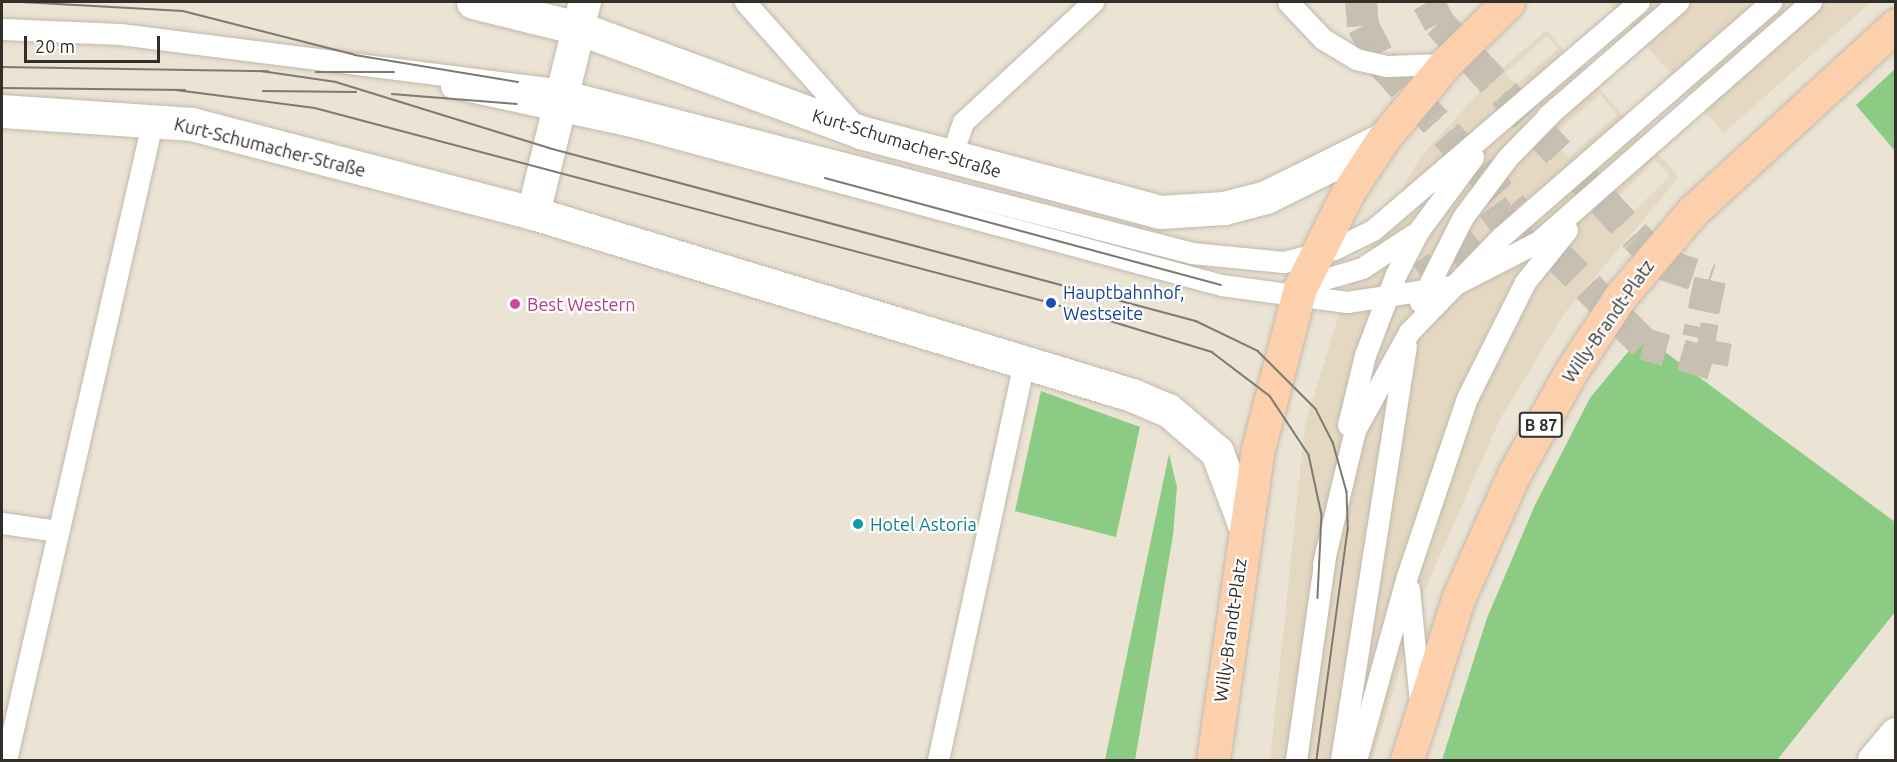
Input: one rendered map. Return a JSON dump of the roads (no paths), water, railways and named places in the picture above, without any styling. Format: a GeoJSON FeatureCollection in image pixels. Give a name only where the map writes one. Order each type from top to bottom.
{"type":"FeatureCollection","features":[{"type":"Feature","properties":{"kind":"main road","name":"Willy-Brandt-Platz"},"geometry":{"type":"LineString","coordinates":[[1213,760],[1244,524],[1276,366],[1299,293],[1314,256],[1383,139],[1445,64],[1508,2]]}},
{"type":"Feature","properties":{"kind":"main road","name":"Willy-Brandt-Platz"},"geometry":{"type":"LineString","coordinates":[[1407,760],[1420,708],[1458,599],[1514,474],[1570,373],[1620,297],[1747,158],[1896,25]]}},
{"type":"Feature","properties":{"kind":"street","name":"Kurt-Schumacher-Straße"},"geometry":{"type":"LineString","coordinates":[[473,2],[582,15],[860,132],[1112,202],[1192,212],[1284,190],[1383,139]]}},
{"type":"Feature","properties":{"kind":"street"},"geometry":{"type":"LineString","coordinates":[[533,213],[559,100],[582,15]]}},
{"type":"Feature","properties":{"kind":"street","name":"Kurt-Schumacher-Straße"},"geometry":{"type":"LineString","coordinates":[[2,111],[153,119],[533,213],[1024,362],[1168,410],[1217,452],[1244,524]]}},
{"type":"Feature","properties":{"kind":"street"},"geometry":{"type":"LineString","coordinates":[[1874,760],[1896,734]]}},
{"type":"Feature","properties":{"kind":"lane"},"geometry":{"type":"LineString","coordinates":[[745,2],[860,132]]}},
{"type":"Feature","properties":{"kind":"lane"},"geometry":{"type":"LineString","coordinates":[[951,157],[963,122],[1093,2]]}},
{"type":"Feature","properties":{"kind":"lane"},"geometry":{"type":"LineString","coordinates":[[1288,2],[1323,39],[1356,59],[1386,66],[1445,64]]}},
{"type":"Feature","properties":{"kind":"lane"},"geometry":{"type":"LineString","coordinates":[[2,29],[120,34],[394,72],[559,100],[1192,253],[1246,261],[1314,256],[1373,230],[1639,2]]}},
{"type":"Feature","properties":{"kind":"lane"},"geometry":{"type":"LineString","coordinates":[[1299,293],[1362,268],[1419,230],[1678,2]]}},
{"type":"Feature","properties":{"kind":"lane"},"geometry":{"type":"LineString","coordinates":[[1323,564],[1355,430],[1409,332],[1452,286],[1771,2]]}},
{"type":"Feature","properties":{"kind":"lane"},"geometry":{"type":"LineString","coordinates":[[559,100],[1215,283],[1299,293],[1385,299],[1452,286],[1539,242],[1811,2]]}},
{"type":"Feature","properties":{"kind":"lane"},"geometry":{"type":"LineString","coordinates":[[1296,760],[1323,564],[1357,384],[1385,299],[1419,230],[1474,156],[1536,89]]}},
{"type":"Feature","properties":{"kind":"lane"},"geometry":{"type":"LineString","coordinates":[[1341,760],[1392,409],[1409,332],[1424,291],[1477,198],[1557,108]]}},
{"type":"Feature","properties":{"kind":"lane"},"geometry":{"type":"LineString","coordinates":[[6,760],[153,119]]}},
{"type":"Feature","properties":{"kind":"lane"},"geometry":{"type":"LineString","coordinates":[[1356,760],[1407,576],[1467,398],[1525,282],[1626,166]]}},
{"type":"Feature","properties":{"kind":"lane"},"geometry":{"type":"LineString","coordinates":[[938,760],[1024,362]]}},
{"type":"Feature","properties":{"kind":"lane"},"geometry":{"type":"LineString","coordinates":[[2,523],[58,531]]}},
{"type":"Feature","properties":{"kind":"lane"},"geometry":{"type":"LineString","coordinates":[[1407,576],[1420,708]]}},
{"type":"Feature","properties":{"kind":"tunnel"},"geometry":{"type":"LineString","coordinates":[[1361,2],[1363,26],[1382,63],[1515,210],[1422,278]]}},
{"type":"Feature","properties":{"kind":"tunnel"},"geometry":{"type":"LineString","coordinates":[[1428,2],[1439,23],[1663,264],[1710,280],[1698,338],[1716,341],[1712,364],[1644,344],[1537,235],[1527,243]]}},
{"type":"Feature","properties":{"kind":"tram line"},"geometry":{"type":"LineString","coordinates":[[22,2],[183,11],[355,55],[518,82]]}},
{"type":"Feature","properties":{"kind":"tram line"},"geometry":{"type":"LineString","coordinates":[[2,67],[268,71]]}},
{"type":"Feature","properties":{"kind":"tram line"},"geometry":{"type":"LineString","coordinates":[[261,71],[336,82],[549,148],[1196,321],[1258,351],[1316,409],[1333,442],[1347,492],[1348,530],[1317,760]]}},
{"type":"Feature","properties":{"kind":"tram line"},"geometry":{"type":"LineString","coordinates":[[316,72],[394,72]]}},
{"type":"Feature","properties":{"kind":"tram line"},"geometry":{"type":"LineString","coordinates":[[2,88],[185,90]]}},
{"type":"Feature","properties":{"kind":"tram line"},"geometry":{"type":"LineString","coordinates":[[176,90],[315,108],[1051,303],[1212,352],[1270,396],[1309,455],[1322,515],[1318,598]]}},
{"type":"Feature","properties":{"kind":"tram line"},"geometry":{"type":"LineString","coordinates":[[263,91],[356,92]]}},
{"type":"Feature","properties":{"kind":"tram line"},"geometry":{"type":"LineString","coordinates":[[392,94],[517,104]]}},
{"type":"Feature","properties":{"kind":"tram line"},"geometry":{"type":"LineString","coordinates":[[825,178],[1221,285]]}},
{"type":"Feature","properties":{"kind":"place","name":"Hauptbahnhof, Westseite"},"geometry":{"type":"Point","coordinates":[1051,303]}},
{"type":"Feature","properties":{"kind":"place","name":"Best Western"},"geometry":{"type":"Point","coordinates":[515,304]}},
{"type":"Feature","properties":{"kind":"place","name":"Hotel Astoria"},"geometry":{"type":"Point","coordinates":[858,524]}}]}
